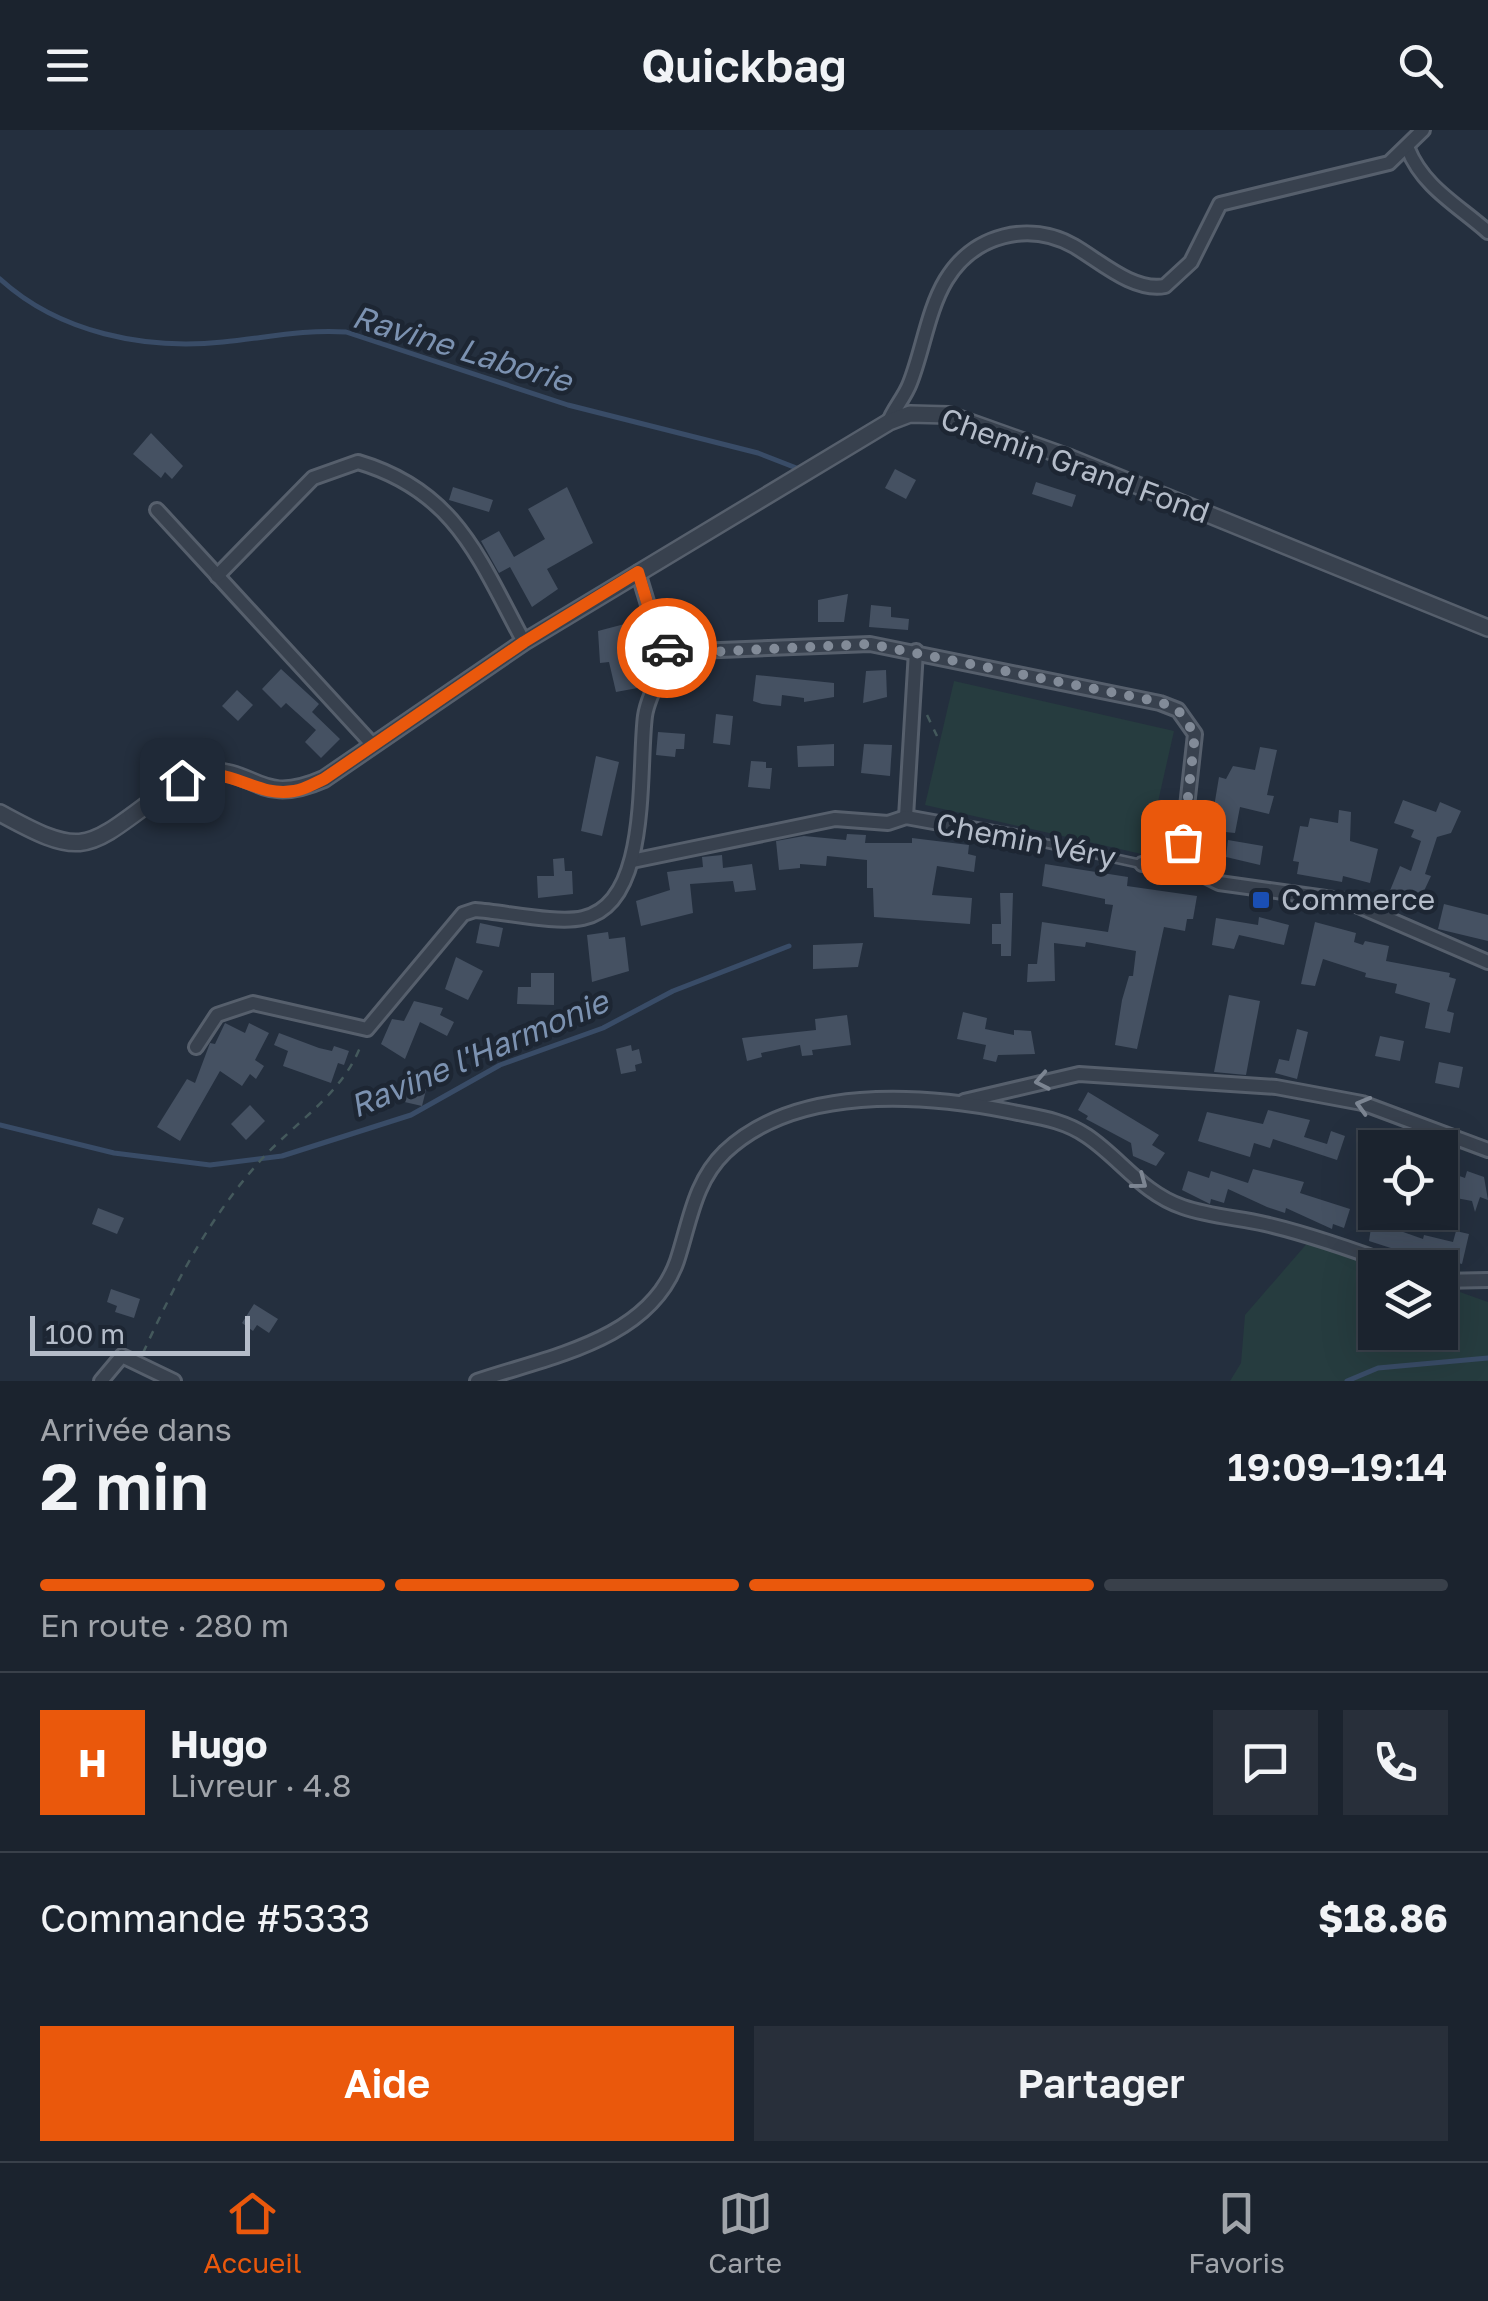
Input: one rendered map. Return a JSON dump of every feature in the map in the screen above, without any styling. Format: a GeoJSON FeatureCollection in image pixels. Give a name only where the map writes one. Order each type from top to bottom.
{"type":"FeatureCollection","features":[{"type":"Feature","properties":{"kind":"street"},"geometry":{"type":"LineString","coordinates":[[889,422],[910,384],[946,280],[984,244],[1001,236],[1035,232],[1073,246],[1146,286],[1165,286],[1191,262],[1210,218],[1227,200],[1389,163],[1408,149],[1423,130]]}},
{"type":"Feature","properties":{"kind":"street"},"geometry":{"type":"LineString","coordinates":[[1408,149],[1416,169],[1432,187],[1488,232]]}},
{"type":"Feature","properties":{"kind":"street","name":"Chemin Grand Fond"},"geometry":{"type":"LineString","coordinates":[[0,813],[48,840],[68,844],[89,842],[109,835],[167,789],[202,772],[221,772],[261,788],[296,791],[324,779],[524,642],[889,422],[910,414],[949,415],[1070,458],[1488,628]]}},
{"type":"Feature","properties":{"kind":"street"},"geometry":{"type":"LineString","coordinates":[[217,576],[312,478],[358,462],[415,484],[444,508],[467,538],[524,642]]}},
{"type":"Feature","properties":{"kind":"street"},"geometry":{"type":"LineString","coordinates":[[157,510],[372,744]]}},
{"type":"Feature","properties":{"kind":"street"},"geometry":{"type":"LineString","coordinates":[[638,572],[659,642],[671,652],[870,644],[1160,702],[1178,710],[1190,722],[1197,748],[1183,842],[1185,859],[1193,870],[1219,883],[1347,901],[1488,962]]}},
{"type":"Feature","properties":{"kind":"street"},"geometry":{"type":"LineString","coordinates":[[906,818],[916,651]]}},
{"type":"Feature","properties":{"kind":"street"},"geometry":{"type":"LineString","coordinates":[[196,1047],[217,1015],[253,1003],[367,1029],[462,914],[475,910],[585,918],[610,905],[622,891],[632,860],[646,711],[671,652]]}},
{"type":"Feature","properties":{"kind":"street","name":"Chemin Véry"},"geometry":{"type":"LineString","coordinates":[[632,860],[835,819],[888,823],[906,818],[1016,837]]}},
{"type":"Feature","properties":{"kind":"street","name":"Chemin Véry"},"geometry":{"type":"LineString","coordinates":[[1142,864],[1185,859]]}},
{"type":"Feature","properties":{"kind":"street"},"geometry":{"type":"LineString","coordinates":[[961,1102],[1079,1074],[1276,1087],[1362,1103],[1488,1150]]}},
{"type":"Feature","properties":{"kind":"street"},"geometry":{"type":"LineString","coordinates":[[477,1381],[610,1335],[634,1318],[672,1274],[696,1194],[709,1171],[746,1136],[810,1110],[870,1100],[961,1102],[1054,1119],[1088,1136],[1142,1187],[1183,1207],[1318,1237],[1358,1252]]}},
{"type":"Feature","properties":{"kind":"street"},"geometry":{"type":"LineString","coordinates":[[1458,1281],[1488,1280]]}},
{"type":"Feature","properties":{"kind":"street"},"geometry":{"type":"LineString","coordinates":[[102,1381],[122,1356],[174,1381]]}},
{"type":"Feature","properties":{"kind":"lane","name":"Chemin Véry"},"geometry":{"type":"LineString","coordinates":[[1016,837],[1142,864]]}},
{"type":"Feature","properties":{"kind":"path"},"geometry":{"type":"LineString","coordinates":[[138,1364],[181,1271],[214,1220],[262,1159],[348,1074],[367,1029]]}},
{"type":"Feature","properties":{"kind":"green space"},"geometry":{"type":"Polygon","coordinates":[[[954,681],[1174,731],[1146,855],[925,805],[954,681]]]}},
{"type":"Feature","properties":{"kind":"green space"},"geometry":{"type":"Polygon","coordinates":[[[1310,1240],[1358,1256],[1358,1350],[1458,1350],[1458,1291],[1488,1302],[1488,1381],[1230,1381],[1241,1363],[1245,1315],[1310,1240]]]}},
{"type":"Feature","properties":{"kind":"building"},"geometry":{"type":"Polygon","coordinates":[[[151,433],[183,466],[172,479],[165,472],[161,478],[133,454],[151,433]]]}},
{"type":"Feature","properties":{"kind":"building"},"geometry":{"type":"Polygon","coordinates":[[[895,469],[916,480],[906,499],[885,488],[895,469]]]}},
{"type":"Feature","properties":{"kind":"building"},"geometry":{"type":"Polygon","coordinates":[[[1036,482],[1076,495],[1072,507],[1032,494],[1036,482]]]}},
{"type":"Feature","properties":{"kind":"building"},"geometry":{"type":"Polygon","coordinates":[[[453,487],[493,500],[489,512],[449,500],[453,487]]]}},
{"type":"Feature","properties":{"kind":"building"},"geometry":{"type":"Polygon","coordinates":[[[567,487],[593,543],[547,569],[558,589],[532,607],[510,567],[499,573],[481,541],[499,531],[514,557],[545,539],[528,509],[567,487]]]}},
{"type":"Feature","properties":{"kind":"building"},"geometry":{"type":"Polygon","coordinates":[[[848,594],[844,622],[818,622],[818,600],[848,594]]]}},
{"type":"Feature","properties":{"kind":"building"},"geometry":{"type":"Polygon","coordinates":[[[871,605],[891,607],[891,617],[909,619],[908,630],[869,627],[871,605]]]}},
{"type":"Feature","properties":{"kind":"building"},"geometry":{"type":"Polygon","coordinates":[[[636,621],[643,687],[616,692],[609,662],[600,663],[598,631],[636,621]]]}},
{"type":"Feature","properties":{"kind":"building"},"geometry":{"type":"Polygon","coordinates":[[[281,669],[319,704],[312,712],[340,739],[321,758],[305,742],[316,730],[286,703],[281,708],[262,689],[281,669]]]}},
{"type":"Feature","properties":{"kind":"building"},"geometry":{"type":"Polygon","coordinates":[[[886,670],[887,697],[863,703],[866,671],[886,670]]]}},
{"type":"Feature","properties":{"kind":"building"},"geometry":{"type":"Polygon","coordinates":[[[756,675],[834,683],[834,697],[804,702],[804,698],[782,695],[781,706],[762,704],[753,701],[756,675]]]}},
{"type":"Feature","properties":{"kind":"building"},"geometry":{"type":"Polygon","coordinates":[[[237,690],[253,705],[238,721],[222,706],[237,690]]]}},
{"type":"Feature","properties":{"kind":"building"},"geometry":{"type":"Polygon","coordinates":[[[716,714],[733,716],[730,745],[713,743],[716,714]]]}},
{"type":"Feature","properties":{"kind":"building"},"geometry":{"type":"Polygon","coordinates":[[[658,732],[685,734],[684,749],[676,749],[675,757],[656,755],[658,732]]]}},
{"type":"Feature","properties":{"kind":"building"},"geometry":{"type":"Polygon","coordinates":[[[834,744],[834,766],[798,767],[797,746],[834,744]]]}},
{"type":"Feature","properties":{"kind":"building"},"geometry":{"type":"Polygon","coordinates":[[[864,744],[892,745],[890,776],[861,773],[864,744]]]}},
{"type":"Feature","properties":{"kind":"building"},"geometry":{"type":"Polygon","coordinates":[[[1260,747],[1277,750],[1267,795],[1274,796],[1269,814],[1240,807],[1235,833],[1196,829],[1199,805],[1214,807],[1219,777],[1226,779],[1233,766],[1255,770],[1260,747]]]}},
{"type":"Feature","properties":{"kind":"building"},"geometry":{"type":"Polygon","coordinates":[[[596,756],[619,762],[602,836],[581,831],[596,756]]]}},
{"type":"Feature","properties":{"kind":"building"},"geometry":{"type":"Polygon","coordinates":[[[751,761],[766,762],[766,768],[772,768],[770,789],[748,787],[751,761]]]}},
{"type":"Feature","properties":{"kind":"building"},"geometry":{"type":"Polygon","coordinates":[[[1403,800],[1436,812],[1440,802],[1461,811],[1451,833],[1437,837],[1425,874],[1431,876],[1417,906],[1389,893],[1400,866],[1411,871],[1421,841],[1411,837],[1414,830],[1394,823],[1403,800]]]}},
{"type":"Feature","properties":{"kind":"building"},"geometry":{"type":"Polygon","coordinates":[[[1339,810],[1351,812],[1350,841],[1378,849],[1370,883],[1343,876],[1342,882],[1297,874],[1299,862],[1293,861],[1300,826],[1308,827],[1310,818],[1338,823],[1339,810]]]}},
{"type":"Feature","properties":{"kind":"building"},"geometry":{"type":"Polygon","coordinates":[[[847,834],[866,835],[865,843],[912,843],[912,838],[969,845],[968,854],[976,856],[974,872],[937,866],[932,895],[972,898],[970,924],[874,917],[873,888],[867,888],[867,860],[827,856],[826,866],[800,864],[800,868],[779,870],[776,841],[804,836],[846,840],[847,834]]]}},
{"type":"Feature","properties":{"kind":"building"},"geometry":{"type":"Polygon","coordinates":[[[1228,840],[1263,846],[1260,865],[1226,857],[1228,840]]]}},
{"type":"Feature","properties":{"kind":"building"},"geometry":{"type":"Polygon","coordinates":[[[722,855],[723,868],[752,864],[756,890],[735,892],[733,881],[690,884],[693,913],[641,926],[636,901],[670,890],[667,872],[703,867],[702,857],[722,855]]]}},
{"type":"Feature","properties":{"kind":"building"},"geometry":{"type":"Polygon","coordinates":[[[564,858],[565,871],[572,871],[573,894],[538,898],[537,876],[554,876],[553,859],[564,858]]]}},
{"type":"Feature","properties":{"kind":"building"},"geometry":{"type":"Polygon","coordinates":[[[1045,864],[1128,877],[1127,886],[1197,896],[1193,919],[1187,919],[1185,931],[1164,927],[1137,1049],[1115,1045],[1136,951],[1086,942],[1085,947],[1054,943],[1055,981],[1027,982],[1028,964],[1037,964],[1042,922],[1108,932],[1113,905],[1105,904],[1105,899],[1042,886],[1045,864]]]}},
{"type":"Feature","properties":{"kind":"building"},"geometry":{"type":"Polygon","coordinates":[[[1000,893],[1013,893],[1011,956],[1001,956],[1001,944],[992,944],[992,924],[1001,924],[1000,893]]]}},
{"type":"Feature","properties":{"kind":"building"},"geometry":{"type":"Polygon","coordinates":[[[1444,904],[1488,915],[1488,941],[1438,929],[1444,904]]]}},
{"type":"Feature","properties":{"kind":"building"},"geometry":{"type":"Polygon","coordinates":[[[1259,917],[1289,925],[1284,945],[1239,935],[1234,949],[1212,945],[1216,918],[1258,925],[1259,917]]]}},
{"type":"Feature","properties":{"kind":"building"},"geometry":{"type":"Polygon","coordinates":[[[1315,922],[1356,933],[1354,942],[1363,945],[1365,941],[1389,946],[1386,961],[1450,973],[1449,977],[1456,979],[1447,1011],[1454,1013],[1450,1033],[1425,1028],[1430,1003],[1395,993],[1397,984],[1365,977],[1366,973],[1323,959],[1315,986],[1301,984],[1315,922]]]}},
{"type":"Feature","properties":{"kind":"building"},"geometry":{"type":"Polygon","coordinates":[[[480,923],[503,928],[499,947],[476,943],[480,923]]]}},
{"type":"Feature","properties":{"kind":"building"},"geometry":{"type":"Polygon","coordinates":[[[608,932],[609,939],[625,937],[629,971],[592,982],[587,935],[608,932]]]}},
{"type":"Feature","properties":{"kind":"building"},"geometry":{"type":"Polygon","coordinates":[[[863,943],[858,967],[813,969],[813,945],[863,943]]]}},
{"type":"Feature","properties":{"kind":"building"},"geometry":{"type":"Polygon","coordinates":[[[456,957],[483,971],[468,1000],[445,989],[456,957]]]}},
{"type":"Feature","properties":{"kind":"building"},"geometry":{"type":"Polygon","coordinates":[[[531,973],[554,973],[554,1005],[517,1004],[518,987],[531,987],[531,973]]]}},
{"type":"Feature","properties":{"kind":"building"},"geometry":{"type":"Polygon","coordinates":[[[1229,995],[1260,1001],[1246,1075],[1214,1072],[1229,995]]]}},
{"type":"Feature","properties":{"kind":"building"},"geometry":{"type":"Polygon","coordinates":[[[414,1001],[443,1008],[440,1015],[454,1022],[447,1036],[420,1022],[405,1059],[381,1044],[392,1019],[404,1021],[414,1001]]]}},
{"type":"Feature","properties":{"kind":"building"},"geometry":{"type":"Polygon","coordinates":[[[963,1012],[987,1018],[985,1029],[1014,1035],[1014,1030],[1031,1031],[1035,1054],[998,1055],[996,1062],[983,1059],[986,1045],[957,1039],[963,1012]]]}},
{"type":"Feature","properties":{"kind":"building"},"geometry":{"type":"Polygon","coordinates":[[[847,1015],[851,1045],[812,1050],[813,1055],[802,1056],[800,1045],[761,1053],[762,1057],[747,1061],[742,1038],[816,1030],[815,1019],[847,1015]]]}},
{"type":"Feature","properties":{"kind":"building"},"geometry":{"type":"Polygon","coordinates":[[[225,1023],[245,1033],[249,1023],[269,1033],[255,1060],[264,1066],[256,1079],[250,1074],[242,1086],[220,1071],[180,1141],[157,1127],[187,1079],[195,1083],[210,1043],[215,1044],[225,1023]]]}},
{"type":"Feature","properties":{"kind":"building"},"geometry":{"type":"Polygon","coordinates":[[[1297,1029],[1308,1032],[1297,1079],[1275,1073],[1279,1059],[1289,1061],[1297,1029]]]}},
{"type":"Feature","properties":{"kind":"building"},"geometry":{"type":"Polygon","coordinates":[[[279,1033],[319,1048],[332,1051],[334,1046],[349,1051],[344,1065],[338,1063],[331,1083],[283,1066],[288,1051],[274,1045],[279,1033]]]}},
{"type":"Feature","properties":{"kind":"building"},"geometry":{"type":"Polygon","coordinates":[[[1380,1036],[1404,1041],[1400,1061],[1375,1056],[1380,1036]]]}},
{"type":"Feature","properties":{"kind":"building"},"geometry":{"type":"Polygon","coordinates":[[[631,1045],[632,1051],[639,1049],[642,1063],[635,1065],[636,1071],[621,1074],[616,1049],[631,1045]]]}},
{"type":"Feature","properties":{"kind":"building"},"geometry":{"type":"Polygon","coordinates":[[[1439,1062],[1463,1067],[1459,1088],[1435,1083],[1439,1062]]]}},
{"type":"Feature","properties":{"kind":"building"},"geometry":{"type":"Polygon","coordinates":[[[406,1076],[428,1082],[422,1106],[400,1101],[406,1076]]]}},
{"type":"Feature","properties":{"kind":"building"},"geometry":{"type":"Polygon","coordinates":[[[1088,1092],[1159,1135],[1152,1145],[1165,1153],[1156,1166],[1133,1156],[1131,1143],[1086,1119],[1088,1116],[1078,1110],[1088,1092]]]}},
{"type":"Feature","properties":{"kind":"building"},"geometry":{"type":"Polygon","coordinates":[[[250,1105],[265,1121],[246,1140],[231,1124],[250,1105]]]}},
{"type":"Feature","properties":{"kind":"building"},"geometry":{"type":"Polygon","coordinates":[[[1268,1110],[1310,1120],[1304,1137],[1327,1144],[1331,1131],[1345,1136],[1337,1160],[1273,1139],[1270,1148],[1254,1143],[1250,1157],[1198,1141],[1207,1112],[1263,1124],[1268,1110]]]}},
{"type":"Feature","properties":{"kind":"building"},"geometry":{"type":"Polygon","coordinates":[[[1253,1169],[1304,1182],[1300,1193],[1350,1209],[1344,1228],[1333,1224],[1332,1229],[1286,1208],[1285,1213],[1228,1189],[1224,1203],[1211,1199],[1210,1204],[1182,1190],[1188,1171],[1209,1178],[1211,1171],[1248,1183],[1253,1169]]]}},
{"type":"Feature","properties":{"kind":"building"},"geometry":{"type":"Polygon","coordinates":[[[1467,1171],[1484,1177],[1488,1200],[1480,1197],[1475,1212],[1472,1201],[1458,1198],[1458,1175],[1465,1178],[1467,1171]]]}},
{"type":"Feature","properties":{"kind":"building"},"geometry":{"type":"Polygon","coordinates":[[[98,1208],[124,1218],[117,1234],[92,1224],[98,1208]]]}},
{"type":"Feature","properties":{"kind":"building"},"geometry":{"type":"Polygon","coordinates":[[[1371,1230],[1398,1230],[1423,1239],[1424,1235],[1453,1242],[1456,1231],[1469,1234],[1462,1264],[1458,1263],[1458,1250],[1397,1250],[1369,1241],[1371,1230]]]}},
{"type":"Feature","properties":{"kind":"building"},"geometry":{"type":"Polygon","coordinates":[[[111,1289],[140,1299],[134,1318],[115,1312],[117,1306],[107,1302],[111,1289]]]}},
{"type":"Feature","properties":{"kind":"building"},"geometry":{"type":"Polygon","coordinates":[[[254,1304],[278,1319],[269,1333],[257,1325],[253,1331],[242,1323],[254,1304]]]}},
{"type":"Feature","properties":{"kind":"waterway","name":"Ravine Laborie"},"geometry":{"type":"LineString","coordinates":[[0,279],[49,313],[104,334],[193,344],[346,332],[568,405],[758,453],[799,469]]}},
{"type":"Feature","properties":{"kind":"waterway","name":"Ravine l'Harmonie"},"geometry":{"type":"LineString","coordinates":[[0,1125],[114,1153],[210,1165],[282,1156],[411,1115],[500,1065],[603,1028],[673,991],[789,946]]}},
{"type":"Feature","properties":{"kind":"waterway"},"geometry":{"type":"LineString","coordinates":[[1347,1381],[1378,1368],[1488,1358]]}},
{"type":"Feature","properties":{"kind":"way so far"},"geometry":{"type":"LineString","coordinates":[[667,648],[688,653],[870,644],[1160,702],[1178,710],[1195,734],[1197,748],[1183,842]]}},
{"type":"Feature","properties":{"kind":"place","name":"Commerce"},"geometry":{"type":"Point","coordinates":[1261,900]}},
{"type":"Feature","properties":{"kind":"route"},"geometry":{"type":"LineString","coordinates":[[182,780],[202,772],[221,772],[261,788],[296,791],[324,779],[524,642],[638,572],[643,578],[659,642],[667,648]]}}]}
